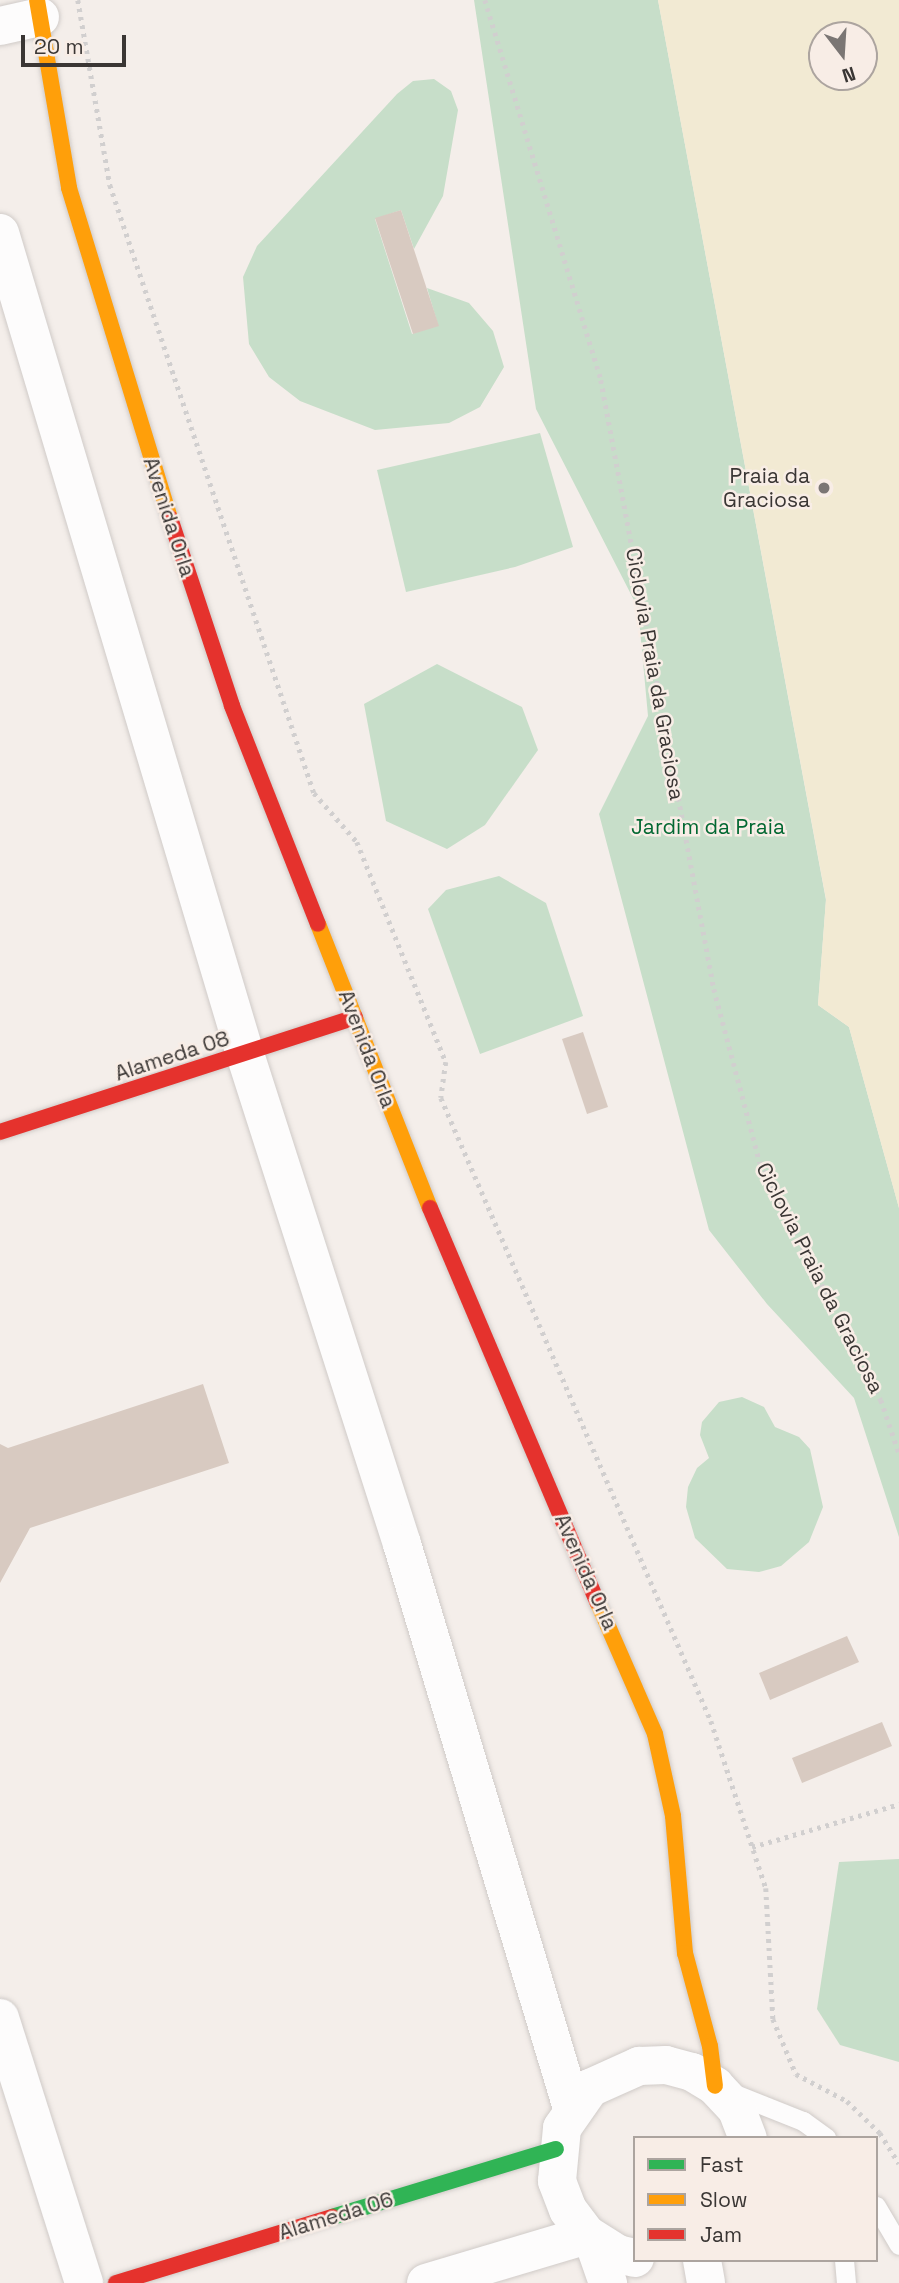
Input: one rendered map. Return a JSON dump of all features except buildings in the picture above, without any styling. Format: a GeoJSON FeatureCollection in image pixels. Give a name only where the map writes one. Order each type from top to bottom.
{"type":"FeatureCollection","features":[{"type":"Feature","properties":{"kind":"street"},"geometry":{"type":"LineString","coordinates":[[0,26],[38,9]]}},
{"type":"Feature","properties":{"kind":"street","name":"Avenida Orla"},"geometry":{"type":"LineString","coordinates":[[38,9],[69,188],[140,428],[232,706],[477,1326],[655,1734],[671,1803],[685,1953],[710,2046],[715,2086]]}},
{"type":"Feature","properties":{"kind":"street"},"geometry":{"type":"LineString","coordinates":[[0,233],[245,1054],[402,1544],[572,2108]]}},
{"type":"Feature","properties":{"kind":"street","name":"Alameda 08"},"geometry":{"type":"LineString","coordinates":[[0,1132],[355,1017]]}},
{"type":"Feature","properties":{"kind":"street"},"geometry":{"type":"LineString","coordinates":[[0,2018],[84,2283]]}},
{"type":"Feature","properties":{"kind":"street"},"geometry":{"type":"LineString","coordinates":[[608,2283],[590,2237],[568,2210],[557,2180],[556,2149],[572,2108],[590,2088],[613,2073],[639,2066],[666,2065],[692,2072],[715,2086],[737,2110],[747,2136]]}},
{"type":"Feature","properties":{"kind":"street","name":"Alameda 06"},"geometry":{"type":"LineString","coordinates":[[116,2283],[556,2149]]}},
{"type":"Feature","properties":{"kind":"street"},"geometry":{"type":"LineString","coordinates":[[426,2283],[590,2237],[633,2257]]}},
{"type":"Feature","properties":{"kind":"street"},"geometry":{"type":"LineString","coordinates":[[702,2262],[706,2283]]}},
{"type":"Feature","properties":{"kind":"lane"},"geometry":{"type":"LineString","coordinates":[[715,2086],[803,2120],[823,2136]]}},
{"type":"Feature","properties":{"kind":"lane"},"geometry":{"type":"LineString","coordinates":[[878,2209],[899,2245]]}},
{"type":"Feature","properties":{"kind":"lane"},"geometry":{"type":"LineString","coordinates":[[844,2262],[846,2283]]}},
{"type":"Feature","properties":{"kind":"path"},"geometry":{"type":"LineString","coordinates":[[78,0],[110,185],[314,793],[358,842],[446,1062],[441,1098],[711,1721],[766,1888],[774,2019],[796,2074],[848,2101],[896,2152],[899,2164]]}},
{"type":"Feature","properties":{"kind":"path","name":"Ciclovia Praia da Graciosa"},"geometry":{"type":"LineString","coordinates":[[485,0],[601,380],[714,989],[760,1163],[881,1400],[899,1453]]}},
{"type":"Feature","properties":{"kind":"path"},"geometry":{"type":"LineString","coordinates":[[752,1847],[899,1804]]}},
{"type":"Feature","properties":{"kind":"green space","name":"Jardim da Praia"},"geometry":{"type":"Polygon","coordinates":[[[474,0],[658,0],[826,900],[818,1005],[849,1027],[899,1208],[899,1537],[854,1398],[767,1304],[709,1230],[599,814],[648,716],[638,608],[536,409],[474,0]]]}},
{"type":"Feature","properties":{"kind":"green space"},"geometry":{"type":"Polygon","coordinates":[[[434,79],[451,91],[458,110],[443,196],[414,249],[401,210],[375,219],[412,334],[438,325],[427,288],[469,303],[493,331],[504,367],[480,407],[449,423],[375,430],[300,401],[269,377],[249,344],[243,277],[257,246],[397,94],[413,81],[434,79]]]}},
{"type":"Feature","properties":{"kind":"green space"},"geometry":{"type":"Polygon","coordinates":[[[540,433],[573,547],[515,567],[406,592],[377,470],[540,433]]]}},
{"type":"Feature","properties":{"kind":"green space"},"geometry":{"type":"Polygon","coordinates":[[[437,664],[522,707],[538,750],[485,825],[447,849],[386,821],[364,704],[437,664]]]}},
{"type":"Feature","properties":{"kind":"green space"},"geometry":{"type":"Polygon","coordinates":[[[499,876],[546,903],[583,1016],[480,1054],[428,909],[446,890],[499,876]]]}},
{"type":"Feature","properties":{"kind":"green space"},"geometry":{"type":"Polygon","coordinates":[[[742,1397],[764,1407],[775,1427],[799,1437],[810,1449],[823,1507],[809,1542],[781,1566],[759,1572],[727,1569],[695,1538],[686,1507],[688,1487],[697,1468],[709,1458],[700,1435],[702,1422],[719,1402],[742,1397]]]}},
{"type":"Feature","properties":{"kind":"green space"},"geometry":{"type":"Polygon","coordinates":[[[899,1859],[899,2062],[840,2045],[817,2009],[839,1862],[899,1859]]]}},
{"type":"Feature","properties":{"kind":"sand","name":"Praia da Graciosa"},"geometry":{"type":"Polygon","coordinates":[[[658,0],[899,0],[899,1208],[849,1027],[818,1005],[826,899],[658,0]]]}},
{"type":"Feature","properties":{"kind":"traffic: fast"},"geometry":{"type":"LineString","coordinates":[[332,2217],[556,2149]]}},
{"type":"Feature","properties":{"kind":"traffic: slow"},"geometry":{"type":"LineString","coordinates":[[37,0],[69,188],[170,518]]}},
{"type":"Feature","properties":{"kind":"traffic: slow"},"geometry":{"type":"LineString","coordinates":[[318,924],[430,1208]]}},
{"type":"Feature","properties":{"kind":"traffic: slow"},"geometry":{"type":"LineString","coordinates":[[597,1601],[655,1734],[673,1816],[685,1953],[710,2046],[715,2086]]}},
{"type":"Feature","properties":{"kind":"traffic: jam"},"geometry":{"type":"LineString","coordinates":[[170,518],[232,706],[318,924]]}},
{"type":"Feature","properties":{"kind":"traffic: jam"},"geometry":{"type":"LineString","coordinates":[[0,1132],[355,1017]]}},
{"type":"Feature","properties":{"kind":"traffic: jam"},"geometry":{"type":"LineString","coordinates":[[430,1208],[597,1601]]}},
{"type":"Feature","properties":{"kind":"traffic: jam"},"geometry":{"type":"LineString","coordinates":[[116,2283],[332,2217]]}},
{"type":"Feature","properties":{"kind":"place","name":"Praia da Graciosa"},"geometry":{"type":"Point","coordinates":[824,488]}}]}
